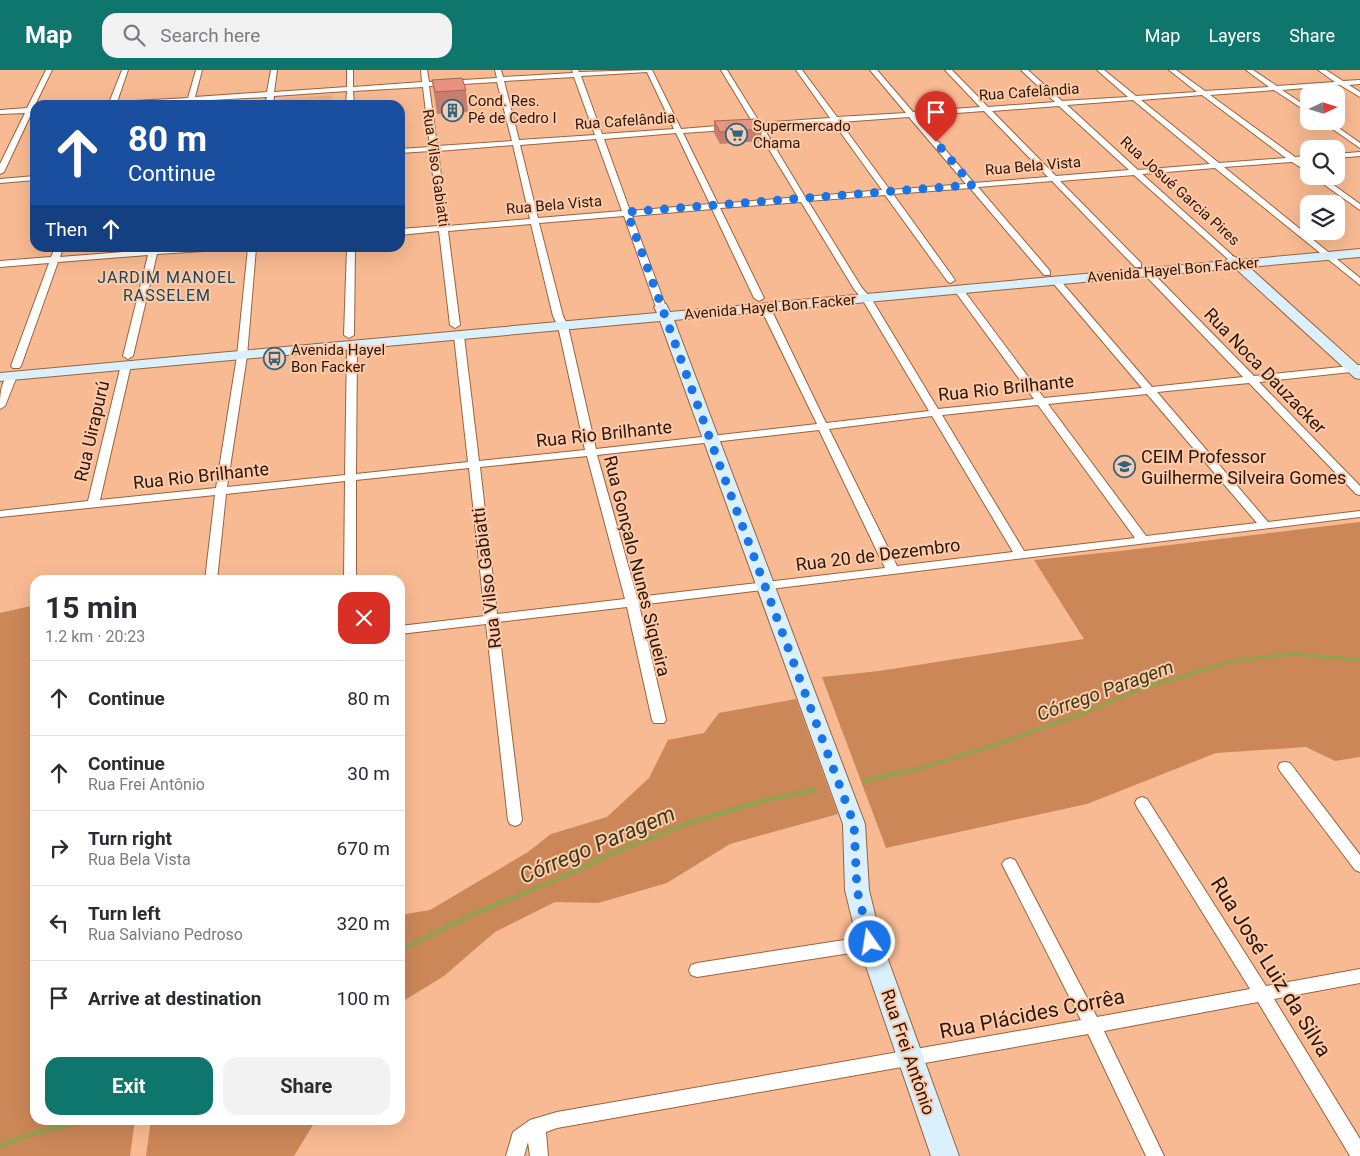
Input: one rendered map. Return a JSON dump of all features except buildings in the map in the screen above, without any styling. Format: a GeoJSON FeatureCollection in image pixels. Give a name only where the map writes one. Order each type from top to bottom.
{"type":"FeatureCollection","features":[{"type":"Feature","properties":{"kind":"main road","name":"Avenida Hayel Bon Facker"},"geometry":{"type":"LineString","coordinates":[[862,294],[1323,252],[1360,253]]}},
{"type":"Feature","properties":{"kind":"street"},"geometry":{"type":"LineString","coordinates":[[37,100],[49,70]]}},
{"type":"Feature","properties":{"kind":"street"},"geometry":{"type":"LineString","coordinates":[[114,100],[125,70]]}},
{"type":"Feature","properties":{"kind":"street"},"geometry":{"type":"LineString","coordinates":[[192,100],[199,70]]}},
{"type":"Feature","properties":{"kind":"street"},"geometry":{"type":"LineString","coordinates":[[269,100],[274,70]]}},
{"type":"Feature","properties":{"kind":"street"},"geometry":{"type":"LineString","coordinates":[[350,70],[350,100]]}},
{"type":"Feature","properties":{"kind":"street","name":"Rua Vilso Gabiatti"},"geometry":{"type":"LineString","coordinates":[[424,70],[432,149],[457,331],[515,820]]}},
{"type":"Feature","properties":{"kind":"street"},"geometry":{"type":"LineString","coordinates":[[211,100],[270,94],[425,84],[500,75],[648,70],[893,571]]}},
{"type":"Feature","properties":{"kind":"street"},"geometry":{"type":"LineString","coordinates":[[724,70],[1021,556]]}},
{"type":"Feature","properties":{"kind":"street"},"geometry":{"type":"LineString","coordinates":[[799,70],[1143,541]]}},
{"type":"Feature","properties":{"kind":"street"},"geometry":{"type":"LineString","coordinates":[[873,70],[1266,526]]}},
{"type":"Feature","properties":{"kind":"street","name":"Rua Noca Dauzacker"},"geometry":{"type":"LineString","coordinates":[[948,70],[1360,492]]}},
{"type":"Feature","properties":{"kind":"street","name":"Rua Josué Garcia Pires"},"geometry":{"type":"LineString","coordinates":[[1024,70],[1358,371]]}},
{"type":"Feature","properties":{"kind":"street"},"geometry":{"type":"LineString","coordinates":[[1100,70],[1360,282]]}},
{"type":"Feature","properties":{"kind":"street"},"geometry":{"type":"LineString","coordinates":[[1172,70],[1300,165]]}},
{"type":"Feature","properties":{"kind":"street"},"geometry":{"type":"LineString","coordinates":[[1249,70],[1300,105]]}},
{"type":"Feature","properties":{"kind":"street"},"geometry":{"type":"LineString","coordinates":[[1321,70],[1360,94]]}},
{"type":"Feature","properties":{"kind":"street","name":"Rua Frei Antônio"},"geometry":{"type":"LineString","coordinates":[[576,72],[710,440],[854,824],[857,890],[870,942],[945,1156]]}},
{"type":"Feature","properties":{"kind":"street","name":"Rua Gonçalo Nunes Siqueira"},"geometry":{"type":"LineString","coordinates":[[500,75],[534,220],[561,321],[591,452],[632,602],[659,720]]}},
{"type":"Feature","properties":{"kind":"street","name":"Rua Cafelândia"},"geometry":{"type":"LineString","coordinates":[[405,152],[1360,82]]}},
{"type":"Feature","properties":{"kind":"street"},"geometry":{"type":"LineString","coordinates":[[0,112],[30,110]]}},
{"type":"Feature","properties":{"kind":"street"},"geometry":{"type":"LineString","coordinates":[[0,172],[30,116]]}},
{"type":"Feature","properties":{"kind":"street"},"geometry":{"type":"LineString","coordinates":[[1337,130],[1360,146]]}},
{"type":"Feature","properties":{"kind":"street"},"geometry":{"type":"LineString","coordinates":[[1345,155],[1360,154]]}},
{"type":"Feature","properties":{"kind":"street","name":"Rua Bela Vista"},"geometry":{"type":"LineString","coordinates":[[405,232],[1300,159]]}},
{"type":"Feature","properties":{"kind":"street"},"geometry":{"type":"LineString","coordinates":[[0,181],[30,178]]}},
{"type":"Feature","properties":{"kind":"street"},"geometry":{"type":"LineString","coordinates":[[1328,185],[1360,208]]}},
{"type":"Feature","properties":{"kind":"street","name":"Avenida Hayel Bon Facker"},"geometry":{"type":"LineString","coordinates":[[1323,252],[1360,245]]}},
{"type":"Feature","properties":{"kind":"street"},"geometry":{"type":"LineString","coordinates":[[0,406],[7,371],[58,252]]}},
{"type":"Feature","properties":{"kind":"street"},"geometry":{"type":"LineString","coordinates":[[0,264],[132,252]]}},
{"type":"Feature","properties":{"kind":"street","name":"Rua Uirapurú"},"geometry":{"type":"LineString","coordinates":[[93,504],[154,252]]}},
{"type":"Feature","properties":{"kind":"street"},"geometry":{"type":"LineString","coordinates":[[212,575],[221,492],[242,351],[252,252]]}},
{"type":"Feature","properties":{"kind":"street"},"geometry":{"type":"LineString","coordinates":[[350,575],[351,252]]}},
{"type":"Feature","properties":{"kind":"street","name":"Avenida Hayel Bon Facker"},"geometry":{"type":"LineString","coordinates":[[7,371],[862,294]]}},
{"type":"Feature","properties":{"kind":"street","name":"Rua Rio Brilhante"},"geometry":{"type":"LineString","coordinates":[[0,514],[710,440],[934,413],[1251,380],[1358,371]]}},
{"type":"Feature","properties":{"kind":"street","name":"Rua 20 de Dezembro"},"geometry":{"type":"LineString","coordinates":[[405,629],[1360,514]]}},
{"type":"Feature","properties":{"kind":"street"},"geometry":{"type":"LineString","coordinates":[[1285,767],[1360,866]]}},
{"type":"Feature","properties":{"kind":"street","name":"Rua José Luiz da Silva"},"geometry":{"type":"LineString","coordinates":[[1142,803],[1262,994],[1360,1156]]}},
{"type":"Feature","properties":{"kind":"street"},"geometry":{"type":"LineString","coordinates":[[1010,864],[1093,1026],[1155,1156]]}},
{"type":"Feature","properties":{"kind":"street"},"geometry":{"type":"LineString","coordinates":[[697,970],[870,942]]}},
{"type":"Feature","properties":{"kind":"street","name":"Rua Plácides Corrêa"},"geometry":{"type":"LineString","coordinates":[[536,1126],[558,1120],[911,1059],[1360,976]]}},
{"type":"Feature","properties":{"kind":"street"},"geometry":{"type":"LineString","coordinates":[[515,1156],[519,1138],[536,1126],[539,1156]]}},
{"type":"Feature","properties":{"kind":"shaded area"},"geometry":{"type":"Polygon","coordinates":[[[332,95],[332,100],[280,99],[332,95]]]}},
{"type":"Feature","properties":{"kind":"shaded area"},"geometry":{"type":"Polygon","coordinates":[[[1360,522],[1360,757],[1335,761],[1306,747],[1216,753],[1087,804],[886,848],[822,677],[879,671],[1084,639],[1034,560],[1360,522]]]}},
{"type":"Feature","properties":{"kind":"shaded area"},"geometry":{"type":"Polygon","coordinates":[[[30,606],[30,1125],[134,1125],[130,1156],[0,1156],[0,613],[30,606]]]}},
{"type":"Feature","properties":{"kind":"shaded area"},"geometry":{"type":"Polygon","coordinates":[[[796,699],[838,814],[730,844],[667,883],[598,903],[555,902],[495,932],[444,976],[405,1000],[405,914],[430,910],[528,852],[551,834],[607,817],[649,778],[668,740],[704,733],[719,713],[796,699]]]}},
{"type":"Feature","properties":{"kind":"shaded area"},"geometry":{"type":"Polygon","coordinates":[[[150,1125],[313,1125],[294,1156],[146,1156],[150,1125]]]}},
{"type":"Feature","properties":{"kind":"waterway","name":"Córrego Paragem"},"geometry":{"type":"LineString","coordinates":[[893,774],[921,768],[997,744],[1079,715],[1138,690],[1233,661],[1294,654],[1360,660]]}},
{"type":"Feature","properties":{"kind":"waterway","name":"Córrego Paragem"},"geometry":{"type":"LineString","coordinates":[[865,781],[899,773]]}},
{"type":"Feature","properties":{"kind":"waterway","name":"Córrego Paragem"},"geometry":{"type":"LineString","coordinates":[[405,948],[471,915],[556,880],[617,851],[686,824],[762,801],[814,790]]}},
{"type":"Feature","properties":{"kind":"waterway","name":"Córrego Paragem"},"geometry":{"type":"LineString","coordinates":[[0,1146],[31,1134],[68,1125]]}},
{"type":"Feature","properties":{"kind":"place","name":"Cond. Res. Pé de Cedro I"},"geometry":{"type":"Point","coordinates":[452,110]}},
{"type":"Feature","properties":{"kind":"place","name":"Supermercado Chama"},"geometry":{"type":"Point","coordinates":[737,135]}},
{"type":"Feature","properties":{"kind":"place","name":"Avenida Hayel Bon Facker"},"geometry":{"type":"Point","coordinates":[275,359]}},
{"type":"Feature","properties":{"kind":"place","name":"CEIM Professor Guilherme Silveira Gomes"},"geometry":{"type":"Point","coordinates":[1125,467]}},
{"type":"Feature","properties":{"kind":"district","name":"JARDIM MANOEL RASSELEM"},"geometry":{"type":"Point","coordinates":[167,286]}},
{"type":"Feature","properties":{"kind":"route"},"geometry":{"type":"LineString","coordinates":[[870,942],[857,890],[854,824],[627,212],[972,185],[936,142]]}}]}
